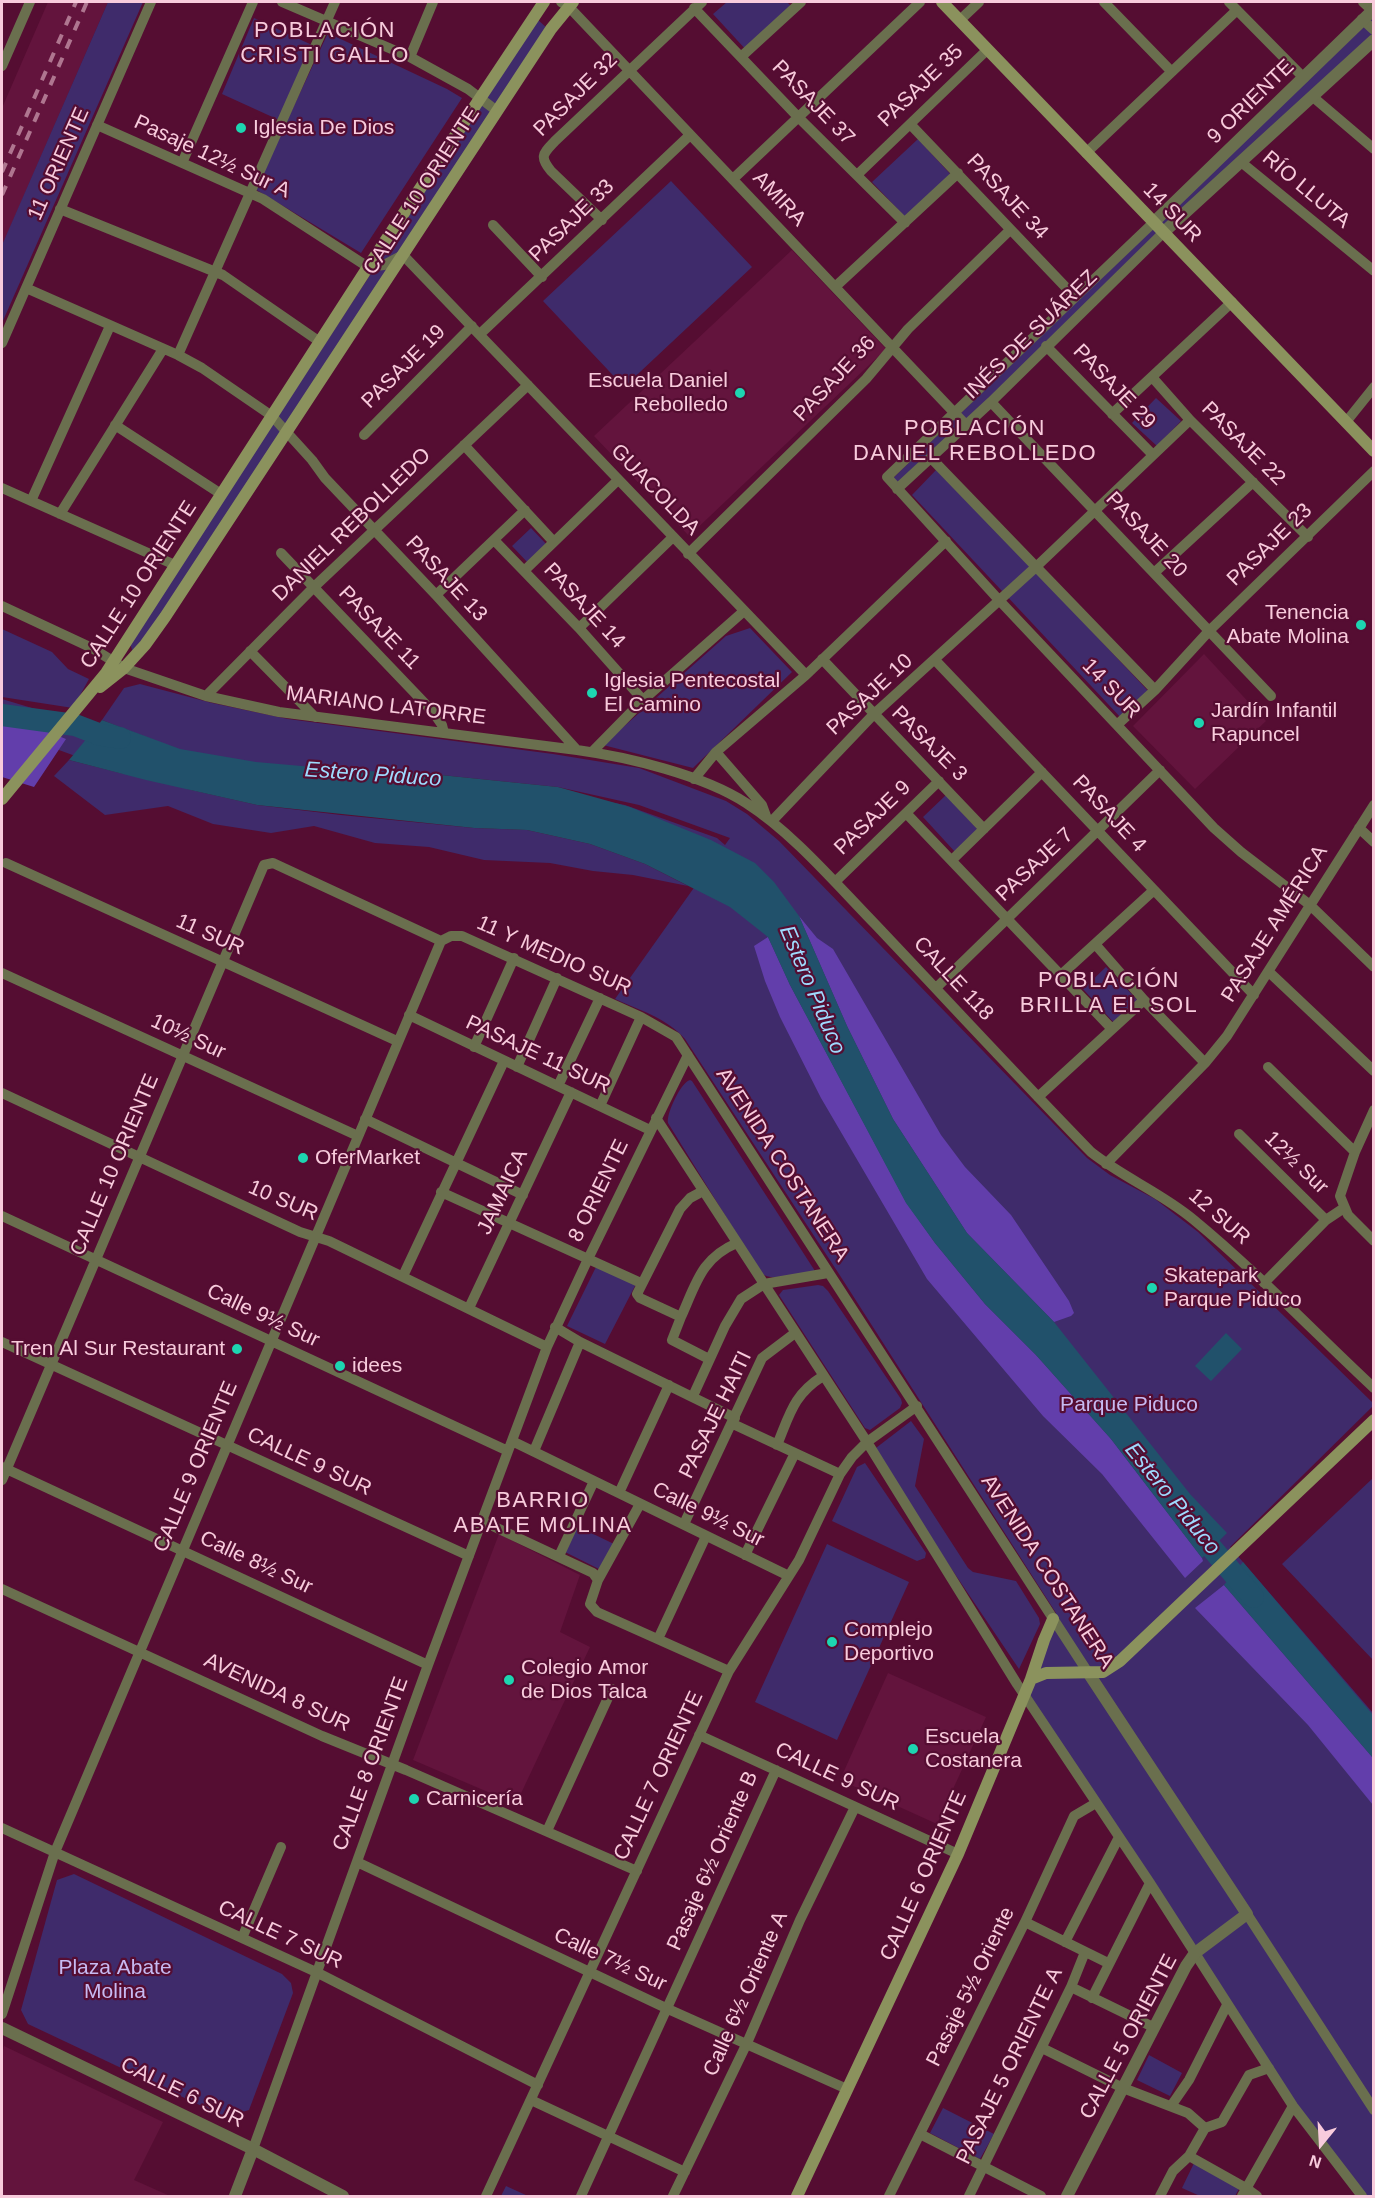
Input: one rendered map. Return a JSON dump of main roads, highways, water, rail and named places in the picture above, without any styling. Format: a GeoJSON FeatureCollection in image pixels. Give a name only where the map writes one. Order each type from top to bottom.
{"type":"FeatureCollection","features":[{"type":"Feature","properties":{"kind":"main road","name":"CALLE 10 ORIENTE"},"geometry":{"type":"LineString","coordinates":[[92,693],[368,267],[544,2]]}},
{"type":"Feature","properties":{"kind":"main road","name":"14 SUR"},"geometry":{"type":"LineString","coordinates":[[942,2],[1374,452]]}},
{"type":"Feature","properties":{"kind":"main road","name":"CALLE 10 ORIENTE"},"geometry":{"type":"LineString","coordinates":[[92,693],[124,668],[145,645],[165,617],[568,3]]}},
{"type":"Feature","properties":{"kind":"main road"},"geometry":{"type":"LineString","coordinates":[[2,800],[92,693]]}},
{"type":"Feature","properties":{"kind":"main road"},"geometry":{"type":"LineString","coordinates":[[1031,1679],[1046,1673],[1103,1672],[1120,1661],[1374,1420]]}},
{"type":"Feature","properties":{"kind":"main road","name":"CALLE 6 ORIENTE"},"geometry":{"type":"LineString","coordinates":[[797,2196],[958,1854],[1031,1679],[1053,1619]]}},
{"type":"Feature","properties":{"kind":"water"},"geometry":{"type":"Polygon","coordinates":[[[102,720],[180,749],[256,762],[431,774],[558,787],[630,807],[711,840],[755,863],[774,882],[799,916],[847,1026],[893,1119],[967,1233],[1054,1322],[1190,1494],[1227,1533],[1202,1558],[1111,1439],[1036,1355],[985,1304],[935,1243],[906,1203],[790,985],[768,937],[730,907],[645,864],[590,844],[527,830],[474,828],[257,805],[69,760],[102,720]]]}},
{"type":"Feature","properties":{"kind":"water"},"geometry":{"type":"Polygon","coordinates":[[[1226,1333],[1242,1349],[1211,1381],[1195,1366],[1226,1333]]]}},
{"type":"Feature","properties":{"kind":"water"},"geometry":{"type":"Polygon","coordinates":[[[1243,1562],[1373,1715],[1373,1758],[1224,1585],[1243,1562]]]}},
{"type":"Feature","properties":{"kind":"waterway","name":"Estero Piduco"},"geometry":{"type":"LineString","coordinates":[[2,715],[75,725],[101,735],[120,738]]}},
{"type":"Feature","properties":{"kind":"waterway","name":"Estero Piduco"},"geometry":{"type":"LineString","coordinates":[[1193,1526],[1253,1597]]}},
{"type":"Feature","properties":{"kind":"railway"},"geometry":{"type":"LineString","coordinates":[[2,172],[76,2]]}},
{"type":"Feature","properties":{"kind":"railway"},"geometry":{"type":"LineString","coordinates":[[2,195],[87,2]]}},
{"type":"Feature","properties":{"kind":"place","name":"Iglesia De Dios"},"geometry":{"type":"Point","coordinates":[241,128]}},
{"type":"Feature","properties":{"kind":"place","name":"Escuela Daniel Rebolledo"},"geometry":{"type":"Point","coordinates":[740,393]}},
{"type":"Feature","properties":{"kind":"place","name":"Tenencia Abate Molina"},"geometry":{"type":"Point","coordinates":[1361,625]}},
{"type":"Feature","properties":{"kind":"place","name":"Iglesia Pentecostal El Camino"},"geometry":{"type":"Point","coordinates":[592,693]}},
{"type":"Feature","properties":{"kind":"place","name":"Jardín Infantil Rapuncel"},"geometry":{"type":"Point","coordinates":[1199,723]}},
{"type":"Feature","properties":{"kind":"place","name":"OferMarket"},"geometry":{"type":"Point","coordinates":[303,1158]}},
{"type":"Feature","properties":{"kind":"place","name":"Skatepark Parque Piduco"},"geometry":{"type":"Point","coordinates":[1152,1288]}},
{"type":"Feature","properties":{"kind":"place","name":"Tren Al Sur Restaurant"},"geometry":{"type":"Point","coordinates":[237,1349]}},
{"type":"Feature","properties":{"kind":"place","name":"idees"},"geometry":{"type":"Point","coordinates":[340,1366]}},
{"type":"Feature","properties":{"kind":"place","name":"Complejo Deportivo"},"geometry":{"type":"Point","coordinates":[832,1642]}},
{"type":"Feature","properties":{"kind":"place","name":"Colegio Amor de Dios Talca"},"geometry":{"type":"Point","coordinates":[509,1680]}},
{"type":"Feature","properties":{"kind":"place","name":"Escuela Costanera"},"geometry":{"type":"Point","coordinates":[913,1749]}},
{"type":"Feature","properties":{"kind":"place","name":"Carnicería"},"geometry":{"type":"Point","coordinates":[414,1799]}},
{"type":"Feature","properties":{"kind":"district","name":"POBLACIÓN CRISTI GALLO"},"geometry":{"type":"Point","coordinates":[325,44]}},
{"type":"Feature","properties":{"kind":"district","name":"POBLACIÓN DANIEL REBOLLEDO"},"geometry":{"type":"Point","coordinates":[975,442]}},
{"type":"Feature","properties":{"kind":"district","name":"POBLACIÓN BRILLA EL SOL"},"geometry":{"type":"Point","coordinates":[1109,994]}},
{"type":"Feature","properties":{"kind":"district","name":"BARRIO ABATE MOLINA"},"geometry":{"type":"Point","coordinates":[543,1514]}},
{"type":"Feature","properties":{"kind":"park label","name":"Parque Piduco"},"geometry":{"type":"Point","coordinates":[1129,1405]}},
{"type":"Feature","properties":{"kind":"park label","name":"Plaza Abate Molina"},"geometry":{"type":"Point","coordinates":[115,1980]}}]}
